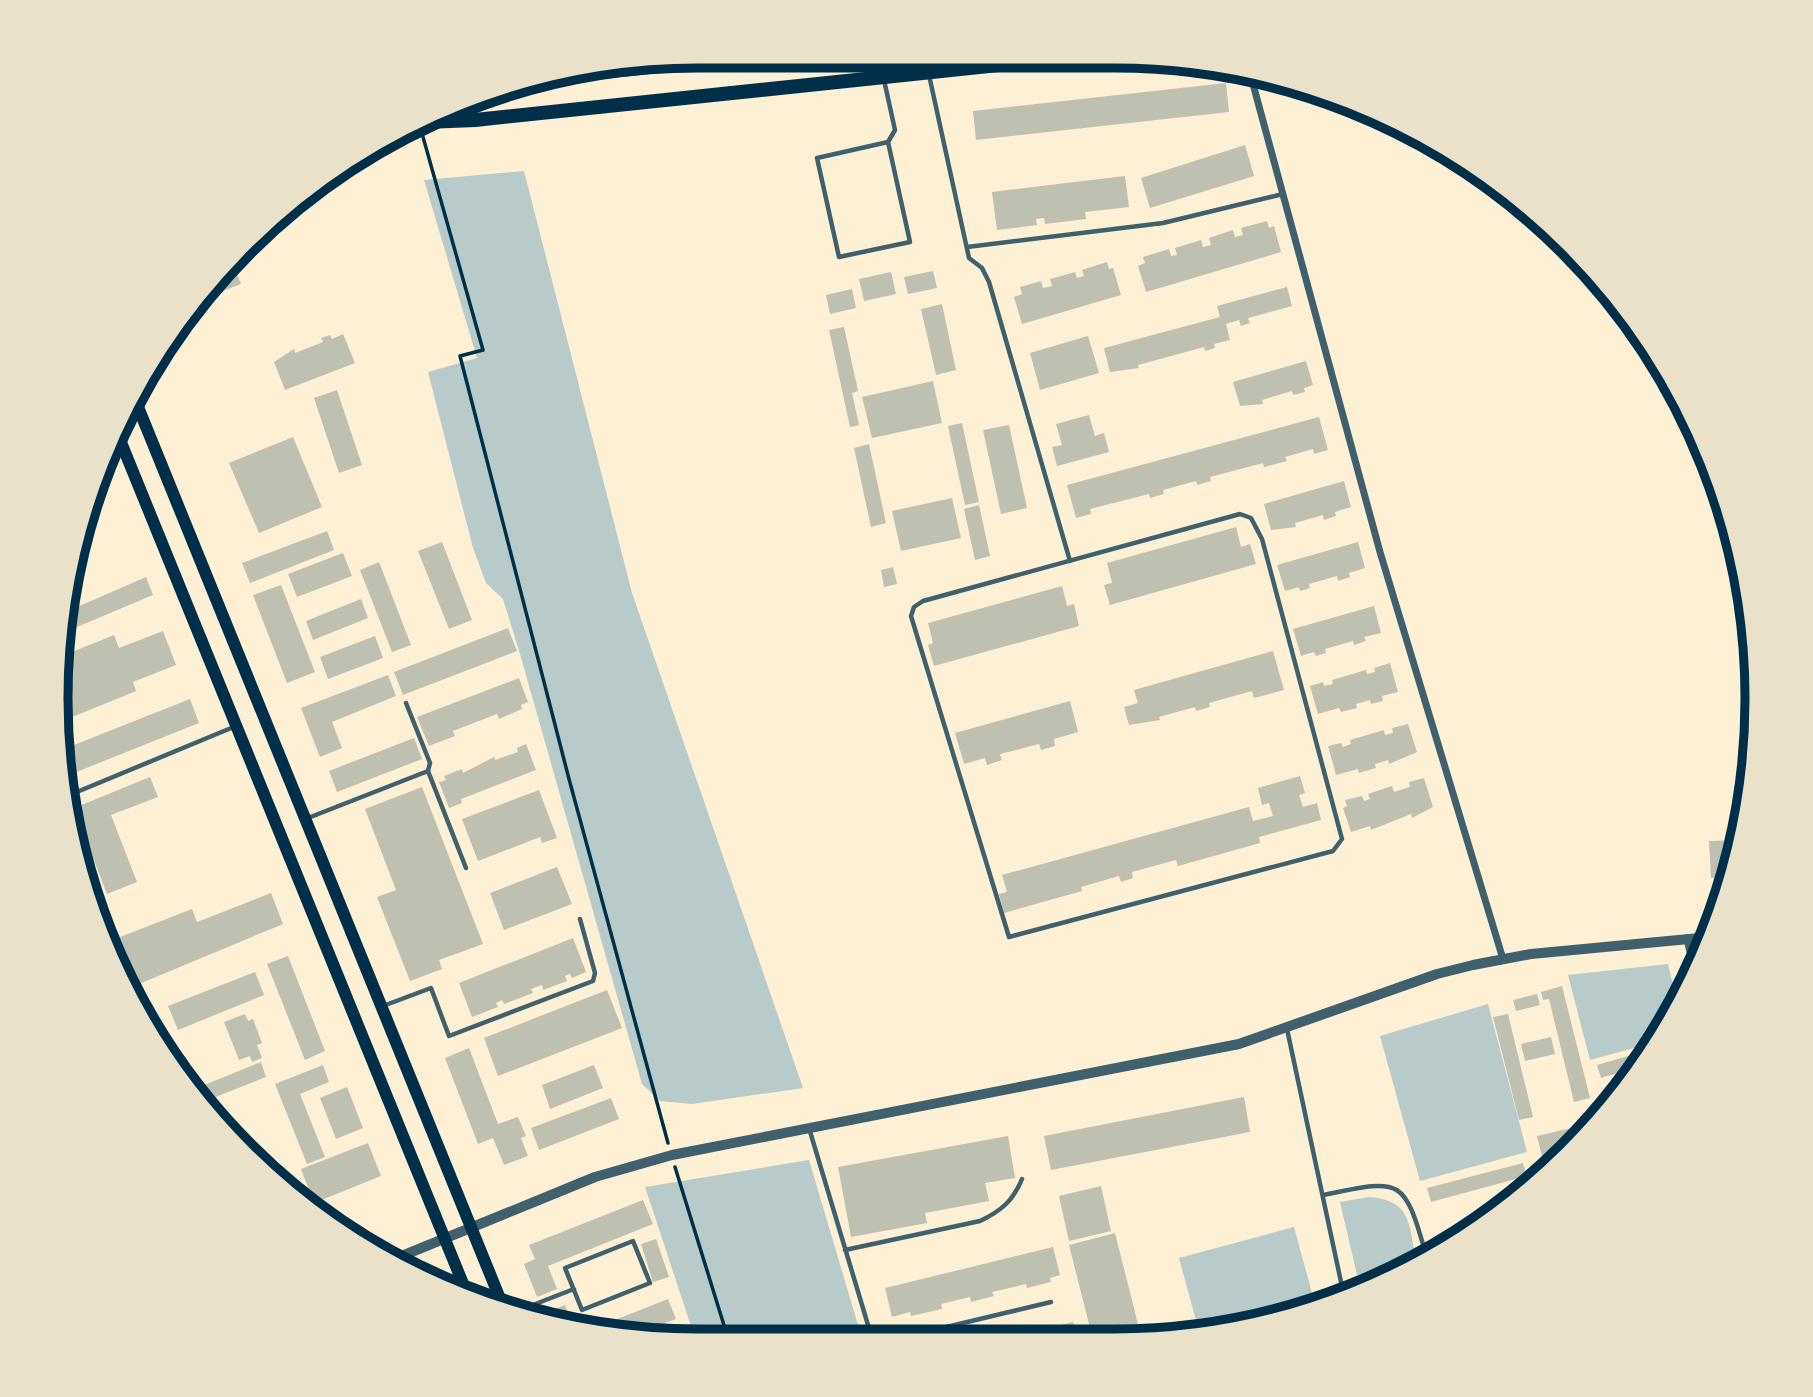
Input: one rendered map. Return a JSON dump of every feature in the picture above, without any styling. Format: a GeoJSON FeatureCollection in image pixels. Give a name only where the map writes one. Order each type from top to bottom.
{"type":"FeatureCollection","features":[{"type":"Feature","properties":{"kind":"main road"},"geometry":{"type":"LineString","coordinates":[[446,121],[975,68]]}},
{"type":"Feature","properties":{"kind":"main road"},"geometry":{"type":"LineString","coordinates":[[139,409],[499,1296]]}},
{"type":"Feature","properties":{"kind":"main road"},"geometry":{"type":"LineString","coordinates":[[122,444],[463,1283]]}},
{"type":"Feature","properties":{"kind":"street"},"geometry":{"type":"LineString","coordinates":[[1253,84],[1380,552],[1503,960]]}},
{"type":"Feature","properties":{"kind":"street"},"geometry":{"type":"LineString","coordinates":[[404,1255],[596,1177],[672,1155],[1239,1044],[1437,974],[1531,954],[1698,938]]}},
{"type":"Feature","properties":{"kind":"street"},"geometry":{"type":"LineString","coordinates":[[1687,939],[1690,954]]}},
{"type":"Feature","properties":{"kind":"lane"},"geometry":{"type":"LineString","coordinates":[[929,73],[969,258],[982,268],[989,282],[1070,561]]}},
{"type":"Feature","properties":{"kind":"lane"},"geometry":{"type":"LineString","coordinates":[[884,78],[895,130],[888,142],[909,242],[839,257],[817,158],[888,142]]}},
{"type":"Feature","properties":{"kind":"lane"},"geometry":{"type":"LineString","coordinates":[[967,247],[1163,223],[1283,194]]}},
{"type":"Feature","properties":{"kind":"lane"},"geometry":{"type":"LineString","coordinates":[[1240,514],[1251,518],[1262,539],[1342,839],[1334,851],[1009,937],[911,616],[914,607],[923,601],[1070,561],[1240,514]]}},
{"type":"Feature","properties":{"kind":"lane"},"geometry":{"type":"LineString","coordinates":[[406,703],[430,763],[428,771],[466,868]]}},
{"type":"Feature","properties":{"kind":"lane"},"geometry":{"type":"LineString","coordinates":[[76,792],[237,726]]}},
{"type":"Feature","properties":{"kind":"lane"},"geometry":{"type":"LineString","coordinates":[[305,819],[428,771]]}},
{"type":"Feature","properties":{"kind":"lane"},"geometry":{"type":"LineString","coordinates":[[381,1006],[431,988],[449,1036],[593,981],[595,973],[580,919]]}},
{"type":"Feature","properties":{"kind":"lane"},"geometry":{"type":"LineString","coordinates":[[1287,1028],[1342,1286]]}},
{"type":"Feature","properties":{"kind":"lane"},"geometry":{"type":"LineString","coordinates":[[808,1128],[868,1329]]}},
{"type":"Feature","properties":{"kind":"lane"},"geometry":{"type":"LineString","coordinates":[[845,1250],[980,1221],[998,1213],[1015,1198],[1022,1180]]}},
{"type":"Feature","properties":{"kind":"lane"},"geometry":{"type":"LineString","coordinates":[[1322,1195],[1379,1184],[1393,1189],[1412,1206],[1424,1247]]}},
{"type":"Feature","properties":{"kind":"lane"},"geometry":{"type":"LineString","coordinates":[[633,1241],[650,1283],[582,1310],[574,1289],[565,1268],[633,1241]]}},
{"type":"Feature","properties":{"kind":"lane"},"geometry":{"type":"LineString","coordinates":[[531,1306],[574,1289]]}},
{"type":"Feature","properties":{"kind":"lane"},"geometry":{"type":"LineString","coordinates":[[938,1329],[1051,1302]]}},
{"type":"Feature","properties":{"kind":"path"},"geometry":{"type":"LineString","coordinates":[[421,132],[483,350],[460,356],[569,779],[672,1155],[725,1329]]}},
{"type":"Feature","properties":{"kind":"shaded area"},"geometry":{"type":"Polygon","coordinates":[[[524,171],[632,593],[803,1088],[692,1104],[660,1101],[642,1084],[503,599],[486,583],[473,548],[428,372],[477,358],[424,180],[524,171]]]}},
{"type":"Feature","properties":{"kind":"shaded area"},"geometry":{"type":"Polygon","coordinates":[[[1668,964],[1674,988],[1641,1046],[1590,1060],[1568,975],[1668,964]]]}},
{"type":"Feature","properties":{"kind":"shaded area"},"geometry":{"type":"Polygon","coordinates":[[[1488,1004],[1527,1152],[1420,1181],[1380,1036],[1488,1004]]]}},
{"type":"Feature","properties":{"kind":"shaded area"},"geometry":{"type":"Polygon","coordinates":[[[809,1160],[859,1329],[692,1329],[645,1187],[809,1160]]]}},
{"type":"Feature","properties":{"kind":"shaded area"},"geometry":{"type":"Polygon","coordinates":[[[1369,1197],[1394,1203],[1406,1216],[1414,1252],[1358,1280],[1340,1202],[1369,1197]]]}},
{"type":"Feature","properties":{"kind":"shaded area"},"geometry":{"type":"Polygon","coordinates":[[[1294,1227],[1313,1296],[1237,1317],[1197,1323],[1179,1258],[1294,1227]]]}},
{"type":"Feature","properties":{"kind":"building"},"geometry":{"type":"Polygon","coordinates":[[[1226,83],[1229,112],[976,140],[973,111],[1226,83]]]}},
{"type":"Feature","properties":{"kind":"building"},"geometry":{"type":"Polygon","coordinates":[[[1245,145],[1254,176],[1150,208],[1141,178],[1245,145]]]}},
{"type":"Feature","properties":{"kind":"building"},"geometry":{"type":"Polygon","coordinates":[[[1125,176],[1129,207],[1085,212],[1086,219],[1045,224],[1044,218],[1036,219],[1037,225],[997,230],[992,192],[1125,176]]]}},
{"type":"Feature","properties":{"kind":"building"},"geometry":{"type":"Polygon","coordinates":[[[1267,221],[1269,228],[1274,226],[1281,252],[1146,292],[1138,266],[1145,263],[1143,257],[1169,249],[1171,256],[1177,255],[1175,248],[1201,240],[1203,247],[1211,245],[1209,238],[1233,230],[1235,237],[1243,235],[1241,228],[1267,221]]]}},
{"type":"Feature","properties":{"kind":"building"},"geometry":{"type":"Polygon","coordinates":[[[1107,262],[1109,269],[1113,268],[1121,295],[1022,324],[1014,297],[1022,294],[1020,287],[1041,281],[1043,288],[1052,286],[1050,279],[1075,272],[1077,278],[1084,276],[1082,270],[1107,262]]]}},
{"type":"Feature","properties":{"kind":"building"},"geometry":{"type":"Polygon","coordinates":[[[236,271],[241,284],[216,294],[236,271]]]}},
{"type":"Feature","properties":{"kind":"building"},"geometry":{"type":"Polygon","coordinates":[[[933,271],[937,288],[908,294],[904,277],[933,271]]]}},
{"type":"Feature","properties":{"kind":"building"},"geometry":{"type":"Polygon","coordinates":[[[891,272],[896,294],[864,301],[859,279],[891,272]]]}},
{"type":"Feature","properties":{"kind":"building"},"geometry":{"type":"Polygon","coordinates":[[[1287,287],[1292,306],[1248,318],[1250,323],[1241,326],[1239,320],[1226,324],[1230,340],[1214,344],[1215,348],[1205,351],[1204,347],[1138,365],[1139,368],[1110,372],[1104,348],[1220,317],[1217,306],[1287,287]]]}},
{"type":"Feature","properties":{"kind":"building"},"geometry":{"type":"Polygon","coordinates":[[[852,289],[856,308],[830,314],[826,295],[852,289]]]}},
{"type":"Feature","properties":{"kind":"building"},"geometry":{"type":"Polygon","coordinates":[[[942,304],[956,370],[936,375],[921,309],[942,304]]]}},
{"type":"Feature","properties":{"kind":"building"},"geometry":{"type":"Polygon","coordinates":[[[844,327],[858,391],[852,393],[859,425],[850,427],[829,330],[844,327]]]}},
{"type":"Feature","properties":{"kind":"building"},"geometry":{"type":"Polygon","coordinates":[[[343,334],[355,363],[285,390],[274,362],[294,349],[295,353],[323,342],[321,338],[330,335],[332,339],[343,334]]]}},
{"type":"Feature","properties":{"kind":"building"},"geometry":{"type":"Polygon","coordinates":[[[1088,336],[1099,373],[1040,390],[1030,353],[1088,336]]]}},
{"type":"Feature","properties":{"kind":"building"},"geometry":{"type":"Polygon","coordinates":[[[1306,361],[1313,385],[1304,388],[1305,392],[1293,395],[1292,391],[1262,400],[1263,404],[1240,406],[1233,382],[1306,361]]]}},
{"type":"Feature","properties":{"kind":"building"},"geometry":{"type":"Polygon","coordinates":[[[933,381],[942,423],[872,438],[862,397],[933,381]]]}},
{"type":"Feature","properties":{"kind":"building"},"geometry":{"type":"Polygon","coordinates":[[[337,390],[362,465],[339,473],[314,398],[337,390]]]}},
{"type":"Feature","properties":{"kind":"building"},"geometry":{"type":"Polygon","coordinates":[[[1089,415],[1095,436],[1104,433],[1109,452],[1057,466],[1052,447],[1062,445],[1056,424],[1089,415]]]}},
{"type":"Feature","properties":{"kind":"building"},"geometry":{"type":"Polygon","coordinates":[[[1319,417],[1328,450],[1314,454],[1313,449],[1285,457],[1287,461],[1264,467],[1263,463],[1210,477],[1211,481],[1197,485],[1196,481],[1163,490],[1164,494],[1150,498],[1149,494],[1090,509],[1091,514],[1076,518],[1067,485],[1319,417]]]}},
{"type":"Feature","properties":{"kind":"building"},"geometry":{"type":"Polygon","coordinates":[[[962,423],[979,502],[965,505],[948,426],[962,423]]]}},
{"type":"Feature","properties":{"kind":"building"},"geometry":{"type":"Polygon","coordinates":[[[1009,425],[1027,508],[1001,514],[983,430],[1009,425]]]}},
{"type":"Feature","properties":{"kind":"building"},"geometry":{"type":"Polygon","coordinates":[[[293,437],[322,507],[259,533],[229,463],[293,437]]]}},
{"type":"Feature","properties":{"kind":"building"},"geometry":{"type":"Polygon","coordinates":[[[869,444],[886,523],[871,527],[854,448],[869,444]]]}},
{"type":"Feature","properties":{"kind":"building"},"geometry":{"type":"Polygon","coordinates":[[[1344,481],[1351,507],[1335,512],[1336,516],[1324,520],[1323,515],[1295,523],[1296,527],[1271,530],[1264,504],[1344,481]]]}},
{"type":"Feature","properties":{"kind":"building"},"geometry":{"type":"Polygon","coordinates":[[[952,498],[961,538],[901,551],[892,511],[952,498]]]}},
{"type":"Feature","properties":{"kind":"building"},"geometry":{"type":"Polygon","coordinates":[[[979,505],[990,556],[975,560],[964,509],[979,505]]]}},
{"type":"Feature","properties":{"kind":"building"},"geometry":{"type":"Polygon","coordinates":[[[1236,527],[1241,547],[1250,544],[1256,564],[1110,605],[1104,585],[1112,583],[1107,563],[1236,527]]]}},
{"type":"Feature","properties":{"kind":"building"},"geometry":{"type":"Polygon","coordinates":[[[327,531],[334,550],[250,583],[242,563],[327,531]]]}},
{"type":"Feature","properties":{"kind":"building"},"geometry":{"type":"Polygon","coordinates":[[[442,542],[472,620],[449,629],[418,551],[442,542]]]}},
{"type":"Feature","properties":{"kind":"building"},"geometry":{"type":"Polygon","coordinates":[[[1358,542],[1365,568],[1349,573],[1350,577],[1338,581],[1337,576],[1309,584],[1310,588],[1300,591],[1299,587],[1285,591],[1277,565],[1358,542]]]}},
{"type":"Feature","properties":{"kind":"building"},"geometry":{"type":"Polygon","coordinates":[[[343,553],[352,576],[297,597],[288,574],[343,553]]]}},
{"type":"Feature","properties":{"kind":"building"},"geometry":{"type":"Polygon","coordinates":[[[379,562],[411,645],[392,652],[360,570],[379,562]]]}},
{"type":"Feature","properties":{"kind":"building"},"geometry":{"type":"Polygon","coordinates":[[[893,567],[897,584],[884,587],[881,570],[893,567]]]}},
{"type":"Feature","properties":{"kind":"building"},"geometry":{"type":"Polygon","coordinates":[[[146,577],[153,595],[73,629],[75,608],[146,577]]]}},
{"type":"Feature","properties":{"kind":"building"},"geometry":{"type":"Polygon","coordinates":[[[281,585],[315,672],[287,683],[253,595],[281,585]]]}},
{"type":"Feature","properties":{"kind":"building"},"geometry":{"type":"Polygon","coordinates":[[[1062,586],[1067,606],[1074,604],[1079,626],[934,666],[928,645],[933,643],[928,623],[1062,586]]]}},
{"type":"Feature","properties":{"kind":"building"},"geometry":{"type":"Polygon","coordinates":[[[361,599],[368,618],[313,640],[306,621],[361,599]]]}},
{"type":"Feature","properties":{"kind":"building"},"geometry":{"type":"Polygon","coordinates":[[[1374,606],[1381,633],[1364,637],[1366,641],[1354,645],[1353,641],[1325,649],[1326,653],[1316,656],[1314,652],[1301,656],[1293,629],[1374,606]]]}},
{"type":"Feature","properties":{"kind":"building"},"geometry":{"type":"Polygon","coordinates":[[[508,628],[517,651],[403,695],[394,672],[508,628]]]}},
{"type":"Feature","properties":{"kind":"building"},"geometry":{"type":"Polygon","coordinates":[[[163,631],[176,665],[133,682],[136,691],[70,718],[68,698],[70,653],[114,635],[119,648],[163,631]]]}},
{"type":"Feature","properties":{"kind":"building"},"geometry":{"type":"Polygon","coordinates":[[[375,636],[383,658],[328,679],[320,657],[375,636]]]}},
{"type":"Feature","properties":{"kind":"building"},"geometry":{"type":"Polygon","coordinates":[[[1273,651],[1284,690],[1254,698],[1252,691],[1209,703],[1210,707],[1196,711],[1195,707],[1159,717],[1160,720],[1129,725],[1124,707],[1138,703],[1134,690],[1273,651]]]}},
{"type":"Feature","properties":{"kind":"building"},"geometry":{"type":"Polygon","coordinates":[[[1390,663],[1398,692],[1382,696],[1383,701],[1371,704],[1370,700],[1356,704],[1357,708],[1341,712],[1339,708],[1318,714],[1310,686],[1323,682],[1324,686],[1333,684],[1332,680],[1366,670],[1367,674],[1375,672],[1374,668],[1390,663]]]}},
{"type":"Feature","properties":{"kind":"building"},"geometry":{"type":"Polygon","coordinates":[[[388,675],[396,696],[332,722],[342,748],[320,757],[301,708],[388,675]]]}},
{"type":"Feature","properties":{"kind":"building"},"geometry":{"type":"Polygon","coordinates":[[[519,678],[528,702],[521,705],[522,709],[499,719],[497,714],[453,731],[455,736],[429,746],[417,717],[519,678]]]}},
{"type":"Feature","properties":{"kind":"building"},"geometry":{"type":"Polygon","coordinates":[[[190,699],[199,723],[73,773],[71,746],[190,699]]]}},
{"type":"Feature","properties":{"kind":"building"},"geometry":{"type":"Polygon","coordinates":[[[1070,701],[1078,732],[1054,739],[1055,746],[1041,750],[1039,744],[1000,754],[1002,760],[987,765],[985,758],[964,764],[955,733],[1070,701]]]}},
{"type":"Feature","properties":{"kind":"building"},"geometry":{"type":"Polygon","coordinates":[[[1408,724],[1417,752],[1389,764],[1388,760],[1375,764],[1376,768],[1359,773],[1358,769],[1336,775],[1328,746],[1341,743],[1343,747],[1351,744],[1350,740],[1384,730],[1385,735],[1393,733],[1392,728],[1408,724]]]}},
{"type":"Feature","properties":{"kind":"building"},"geometry":{"type":"Polygon","coordinates":[[[414,738],[422,759],[337,792],[329,771],[414,738]]]}},
{"type":"Feature","properties":{"kind":"building"},"geometry":{"type":"Polygon","coordinates":[[[526,744],[536,770],[461,799],[462,803],[449,808],[439,782],[446,780],[444,776],[462,769],[463,773],[494,757],[495,760],[518,752],[517,748],[526,744]]]}},
{"type":"Feature","properties":{"kind":"building"},"geometry":{"type":"Polygon","coordinates":[[[1300,776],[1305,793],[1299,795],[1303,807],[1317,803],[1321,820],[1259,837],[1260,843],[1178,866],[1176,860],[1132,872],[1133,878],[1121,882],[1119,876],[1081,887],[1082,891],[1004,913],[999,894],[1007,892],[1002,875],[1249,807],[1253,821],[1273,816],[1269,803],[1262,805],[1258,788],[1300,776]]]}},
{"type":"Feature","properties":{"kind":"building"},"geometry":{"type":"Polygon","coordinates":[[[150,777],[158,797],[111,815],[137,882],[107,894],[82,828],[78,806],[150,777]]]}},
{"type":"Feature","properties":{"kind":"building"},"geometry":{"type":"Polygon","coordinates":[[[1424,778],[1433,807],[1412,818],[1411,814],[1371,830],[1370,826],[1351,832],[1343,808],[1347,806],[1345,800],[1362,796],[1364,801],[1370,799],[1368,794],[1392,786],[1394,792],[1410,787],[1409,782],[1424,778]]]}},
{"type":"Feature","properties":{"kind":"building"},"geometry":{"type":"Polygon","coordinates":[[[422,787],[483,944],[439,960],[442,969],[410,981],[377,897],[396,890],[365,809],[422,787]]]}},
{"type":"Feature","properties":{"kind":"building"},"geometry":{"type":"Polygon","coordinates":[[[539,790],[557,838],[542,843],[540,837],[478,861],[462,819],[539,790]]]}},
{"type":"Feature","properties":{"kind":"building"},"geometry":{"type":"Polygon","coordinates":[[[1728,840],[1718,878],[1711,878],[1709,841],[1728,840]]]}},
{"type":"Feature","properties":{"kind":"building"},"geometry":{"type":"Polygon","coordinates":[[[557,867],[572,904],[504,930],[490,893],[557,867]]]}},
{"type":"Feature","properties":{"kind":"building"},"geometry":{"type":"Polygon","coordinates":[[[271,893],[283,924],[139,984],[120,937],[192,909],[197,922],[271,893]]]}},
{"type":"Feature","properties":{"kind":"building"},"geometry":{"type":"Polygon","coordinates":[[[573,938],[586,972],[572,978],[570,974],[565,976],[567,981],[543,990],[542,985],[531,989],[533,993],[504,1004],[502,1000],[496,1003],[498,1007],[472,1017],[459,983],[573,938]]]}},
{"type":"Feature","properties":{"kind":"building"},"geometry":{"type":"Polygon","coordinates":[[[288,956],[325,1051],[305,1060],[267,964],[288,956]]]}},
{"type":"Feature","properties":{"kind":"building"},"geometry":{"type":"Polygon","coordinates":[[[255,972],[264,995],[178,1030],[168,1006],[255,972]]]}},
{"type":"Feature","properties":{"kind":"building"},"geometry":{"type":"Polygon","coordinates":[[[1562,986],[1590,1098],[1574,1102],[1549,999],[1543,1000],[1541,992],[1562,986]]]}},
{"type":"Feature","properties":{"kind":"building"},"geometry":{"type":"Polygon","coordinates":[[[607,990],[622,1028],[498,1076],[484,1038],[607,990]]]}},
{"type":"Feature","properties":{"kind":"building"},"geometry":{"type":"Polygon","coordinates":[[[1537,994],[1540,1005],[1516,1011],[1513,1000],[1537,994]]]}},
{"type":"Feature","properties":{"kind":"building"},"geometry":{"type":"Polygon","coordinates":[[[245,1014],[248,1021],[253,1019],[262,1043],[257,1045],[262,1058],[252,1062],[250,1056],[239,1060],[224,1022],[245,1014]]]}},
{"type":"Feature","properties":{"kind":"building"},"geometry":{"type":"Polygon","coordinates":[[[1508,1014],[1533,1117],[1519,1120],[1493,1017],[1508,1014]]]}},
{"type":"Feature","properties":{"kind":"building"},"geometry":{"type":"Polygon","coordinates":[[[1551,1037],[1555,1054],[1525,1061],[1521,1044],[1551,1037]]]}},
{"type":"Feature","properties":{"kind":"building"},"geometry":{"type":"Polygon","coordinates":[[[469,1048],[498,1124],[518,1117],[526,1136],[521,1138],[528,1156],[504,1165],[493,1138],[478,1144],[445,1058],[469,1048]]]}},
{"type":"Feature","properties":{"kind":"building"},"geometry":{"type":"Polygon","coordinates":[[[1636,1054],[1623,1071],[1601,1078],[1597,1065],[1636,1054]]]}},
{"type":"Feature","properties":{"kind":"building"},"geometry":{"type":"Polygon","coordinates":[[[261,1062],[266,1077],[212,1098],[201,1086],[261,1062]]]}},
{"type":"Feature","properties":{"kind":"building"},"geometry":{"type":"Polygon","coordinates":[[[323,1065],[329,1082],[300,1094],[325,1157],[307,1164],[275,1084],[323,1065]]]}},
{"type":"Feature","properties":{"kind":"building"},"geometry":{"type":"Polygon","coordinates":[[[594,1065],[603,1088],[550,1109],[542,1085],[594,1065]]]}},
{"type":"Feature","properties":{"kind":"building"},"geometry":{"type":"Polygon","coordinates":[[[347,1087],[363,1128],[336,1139],[320,1098],[347,1087]]]}},
{"type":"Feature","properties":{"kind":"building"},"geometry":{"type":"Polygon","coordinates":[[[1244,1097],[1250,1132],[1051,1170],[1044,1136],[1244,1097]]]}},
{"type":"Feature","properties":{"kind":"building"},"geometry":{"type":"Polygon","coordinates":[[[611,1098],[619,1119],[539,1150],[531,1128],[611,1098]]]}},
{"type":"Feature","properties":{"kind":"building"},"geometry":{"type":"Polygon","coordinates":[[[1576,1127],[1543,1160],[1537,1136],[1576,1127]]]}},
{"type":"Feature","properties":{"kind":"building"},"geometry":{"type":"Polygon","coordinates":[[[1008,1136],[1015,1178],[985,1183],[989,1201],[925,1213],[927,1223],[851,1237],[838,1167],[1008,1136]]]}},
{"type":"Feature","properties":{"kind":"building"},"geometry":{"type":"Polygon","coordinates":[[[368,1143],[381,1176],[318,1201],[311,1196],[301,1169],[368,1143]]]}},
{"type":"Feature","properties":{"kind":"building"},"geometry":{"type":"Polygon","coordinates":[[[1523,1163],[1527,1175],[1431,1202],[1427,1188],[1523,1163]]]}},
{"type":"Feature","properties":{"kind":"building"},"geometry":{"type":"Polygon","coordinates":[[[1101,1186],[1111,1231],[1069,1241],[1059,1196],[1101,1186]]]}},
{"type":"Feature","properties":{"kind":"building"},"geometry":{"type":"Polygon","coordinates":[[[643,1200],[653,1224],[548,1266],[557,1289],[537,1297],[524,1264],[535,1259],[529,1245],[643,1200]]]}},
{"type":"Feature","properties":{"kind":"building"},"geometry":{"type":"Polygon","coordinates":[[[1115,1233],[1139,1328],[1090,1329],[1069,1245],[1115,1233]]]}},
{"type":"Feature","properties":{"kind":"building"},"geometry":{"type":"Polygon","coordinates":[[[656,1239],[669,1277],[653,1282],[641,1244],[656,1239]]]}},
{"type":"Feature","properties":{"kind":"building"},"geometry":{"type":"Polygon","coordinates":[[[1053,1247],[1060,1275],[1050,1278],[1051,1282],[1027,1288],[1026,1284],[992,1292],[994,1296],[971,1302],[970,1297],[941,1304],[942,1309],[892,1317],[885,1288],[1053,1247]]]}},
{"type":"Feature","properties":{"kind":"building"},"geometry":{"type":"Polygon","coordinates":[[[668,1299],[676,1319],[665,1323],[667,1327],[610,1322],[668,1299]]]}},
{"type":"Feature","properties":{"kind":"building"},"geometry":{"type":"Polygon","coordinates":[[[565,1305],[569,1315],[550,1311],[565,1305]]]}},
{"type":"Feature","properties":{"kind":"building"},"geometry":{"type":"Polygon","coordinates":[[[1073,1322],[1075,1329],[1045,1329],[1073,1322]]]}}]}
